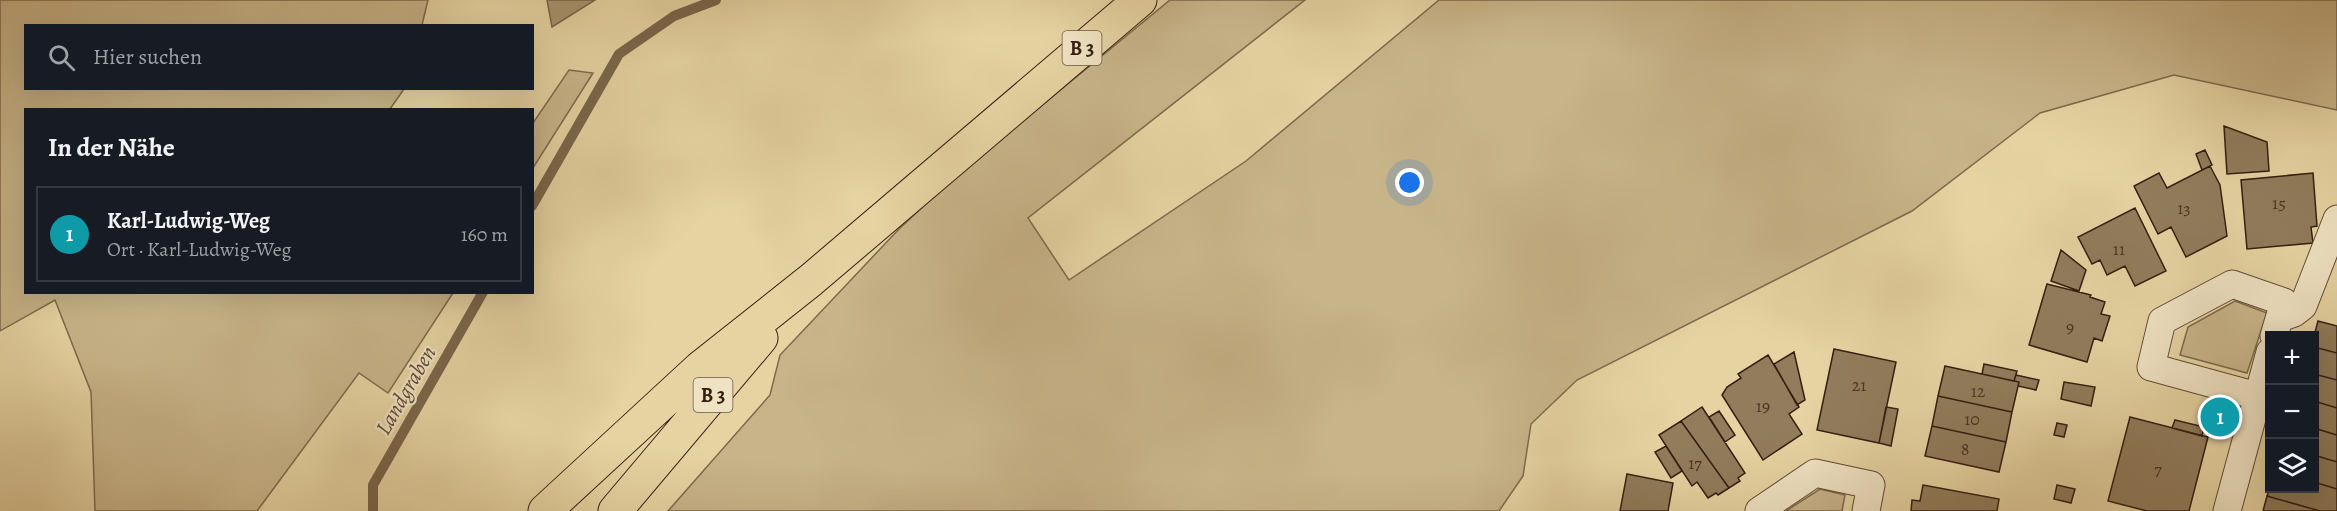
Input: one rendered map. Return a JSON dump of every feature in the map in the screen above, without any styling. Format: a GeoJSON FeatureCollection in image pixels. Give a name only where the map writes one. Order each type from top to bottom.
{"type":"FeatureCollection","features":[{"type":"Feature","properties":{"kind":"main road","name":"B 3"},"geometry":{"type":"LineString","coordinates":[[545,511],[700,368],[811,280],[1140,0]]}},
{"type":"Feature","properties":{"kind":"main road","name":"B 3"},"geometry":{"type":"LineString","coordinates":[[615,511],[811,280]]}},
{"type":"Feature","properties":{"kind":"street"},"geometry":{"type":"LineString","coordinates":[[2277,327],[2303,306],[2337,219]]}},
{"type":"Feature","properties":{"kind":"street"},"geometry":{"type":"LineString","coordinates":[[2257,396],[2151,367],[2162,321],[2232,284],[2284,302],[2277,327]]}},
{"type":"Feature","properties":{"kind":"street"},"geometry":{"type":"LineString","coordinates":[[2227,511],[2265,369]]}},
{"type":"Feature","properties":{"kind":"street"},"geometry":{"type":"LineString","coordinates":[[1759,511],[1815,472],[1871,485],[1866,511]]}},
{"type":"Feature","properties":{"kind":"shaded area"},"geometry":{"type":"Polygon","coordinates":[[[0,0],[428,0],[422,24],[24,24],[24,90],[403,90],[391,108],[24,108],[24,294],[452,294],[388,393],[359,373],[257,511],[95,511],[91,392],[55,300],[0,331],[0,0]]]}},
{"type":"Feature","properties":{"kind":"shaded area"},"geometry":{"type":"Polygon","coordinates":[[[547,0],[595,0],[552,27],[547,0]]]}},
{"type":"Feature","properties":{"kind":"shaded area"},"geometry":{"type":"Polygon","coordinates":[[[1170,0],[1305,0],[1028,218],[1069,280],[1246,161],[1439,0],[2337,0],[2337,110],[2174,75],[2040,113],[1912,211],[1577,380],[1531,424],[1523,476],[1499,511],[668,511],[770,395],[780,355],[899,229],[957,175],[1170,0]]]}},
{"type":"Feature","properties":{"kind":"shaded area"},"geometry":{"type":"Polygon","coordinates":[[[569,70],[593,73],[534,166],[534,122],[569,70]]]}},
{"type":"Feature","properties":{"kind":"shaded area"},"geometry":{"type":"Polygon","coordinates":[[[2235,301],[2267,313],[2247,373],[2180,355],[2188,327],[2235,301]]]}},
{"type":"Feature","properties":{"kind":"shaded area"},"geometry":{"type":"Polygon","coordinates":[[[1820,489],[1845,495],[1842,511],[1786,511],[1820,489]]]}},
{"type":"Feature","properties":{"kind":"building"},"geometry":{"type":"Polygon","coordinates":[[[2224,126],[2267,142],[2269,171],[2227,174],[2224,126]]]}},
{"type":"Feature","properties":{"kind":"building"},"geometry":{"type":"Polygon","coordinates":[[[2205,150],[2212,165],[2202,170],[2196,154],[2205,150]]]}},
{"type":"Feature","properties":{"kind":"building"},"geometry":{"type":"Polygon","coordinates":[[[2210,166],[2220,185],[2227,236],[2186,257],[2171,227],[2158,234],[2134,186],[2159,173],[2167,188],[2210,166]]]}},
{"type":"Feature","properties":{"kind":"building"},"geometry":{"type":"Polygon","coordinates":[[[2313,173],[2317,226],[2311,227],[2313,243],[2247,249],[2241,180],[2313,173]]]}},
{"type":"Feature","properties":{"kind":"building"},"geometry":{"type":"Polygon","coordinates":[[[2135,208],[2166,271],[2135,286],[2125,266],[2107,275],[2100,260],[2092,264],[2078,237],[2135,208]]]}},
{"type":"Feature","properties":{"kind":"building"},"geometry":{"type":"Polygon","coordinates":[[[2061,250],[2086,270],[2079,291],[2051,281],[2061,250]]]}},
{"type":"Feature","properties":{"kind":"building"},"geometry":{"type":"Polygon","coordinates":[[[2047,284],[2091,295],[2090,297],[2105,302],[2101,314],[2110,316],[2102,341],[2094,338],[2087,362],[2029,345],[2047,284]]]}},
{"type":"Feature","properties":{"kind":"building"},"geometry":{"type":"Polygon","coordinates":[[[2318,321],[2337,326],[2337,353],[2319,348],[2319,331],[2315,331],[2318,321]]]}},
{"type":"Feature","properties":{"kind":"building"},"geometry":{"type":"Polygon","coordinates":[[[2319,348],[2337,353],[2337,380],[2319,375],[2319,348]]]}},
{"type":"Feature","properties":{"kind":"building"},"geometry":{"type":"Polygon","coordinates":[[[1834,349],[1896,362],[1879,443],[1817,430],[1834,349]]]}},
{"type":"Feature","properties":{"kind":"building"},"geometry":{"type":"Polygon","coordinates":[[[1794,352],[1805,400],[1797,405],[1774,364],[1794,352]]]}},
{"type":"Feature","properties":{"kind":"building"},"geometry":{"type":"Polygon","coordinates":[[[1768,355],[1799,407],[1789,414],[1802,434],[1763,460],[1722,395],[1727,387],[1741,378],[1738,374],[1768,355]]]}},
{"type":"Feature","properties":{"kind":"building"},"geometry":{"type":"Polygon","coordinates":[[[1984,364],[2017,371],[2014,381],[1982,374],[1984,364]]]}},
{"type":"Feature","properties":{"kind":"building"},"geometry":{"type":"Polygon","coordinates":[[[1945,366],[2019,382],[2012,412],[1938,396],[1945,366]]]}},
{"type":"Feature","properties":{"kind":"building"},"geometry":{"type":"Polygon","coordinates":[[[2016,375],[2039,380],[2036,390],[2018,386],[2019,382],[2014,381],[2016,375]]]}},
{"type":"Feature","properties":{"kind":"building"},"geometry":{"type":"Polygon","coordinates":[[[2319,375],[2337,380],[2337,408],[2319,403],[2319,375]]]}},
{"type":"Feature","properties":{"kind":"building"},"geometry":{"type":"Polygon","coordinates":[[[2064,382],[2095,387],[2091,406],[2061,399],[2064,382]]]}},
{"type":"Feature","properties":{"kind":"building"},"geometry":{"type":"Polygon","coordinates":[[[1938,396],[2012,412],[2006,442],[1932,426],[1938,396]]]}},
{"type":"Feature","properties":{"kind":"building"},"geometry":{"type":"Polygon","coordinates":[[[2319,403],[2337,408],[2337,435],[2319,430],[2319,403]]]}},
{"type":"Feature","properties":{"kind":"building"},"geometry":{"type":"Polygon","coordinates":[[[2216,406],[2230,410],[2224,429],[2210,425],[2216,406]]]}},
{"type":"Feature","properties":{"kind":"building"},"geometry":{"type":"Polygon","coordinates":[[[1702,407],[1745,473],[1738,478],[1740,481],[1729,488],[1681,421],[1702,407]]]}},
{"type":"Feature","properties":{"kind":"building"},"geometry":{"type":"Polygon","coordinates":[[[1886,407],[1898,409],[1891,446],[1879,443],[1886,407]]]}},
{"type":"Feature","properties":{"kind":"building"},"geometry":{"type":"Polygon","coordinates":[[[1719,411],[1735,435],[1725,442],[1709,417],[1719,411]]]}},
{"type":"Feature","properties":{"kind":"building"},"geometry":{"type":"Polygon","coordinates":[[[2130,417],[2208,437],[2189,511],[2147,511],[2108,501],[2130,417]]]}},
{"type":"Feature","properties":{"kind":"building"},"geometry":{"type":"Polygon","coordinates":[[[2175,420],[2204,427],[2202,436],[2172,428],[2175,420]]]}},
{"type":"Feature","properties":{"kind":"building"},"geometry":{"type":"Polygon","coordinates":[[[1681,421],[1729,488],[1718,495],[1716,493],[1708,498],[1697,482],[1692,486],[1659,435],[1681,421]]]}},
{"type":"Feature","properties":{"kind":"building"},"geometry":{"type":"Polygon","coordinates":[[[2057,423],[2067,425],[2064,437],[2054,435],[2057,423]]]}},
{"type":"Feature","properties":{"kind":"building"},"geometry":{"type":"Polygon","coordinates":[[[1932,426],[2006,442],[1999,472],[1925,456],[1932,426]]]}},
{"type":"Feature","properties":{"kind":"building"},"geometry":{"type":"Polygon","coordinates":[[[2319,430],[2337,435],[2337,462],[2319,457],[2319,430]]]}},
{"type":"Feature","properties":{"kind":"building"},"geometry":{"type":"Polygon","coordinates":[[[1666,446],[1682,471],[1671,478],[1655,452],[1666,446]]]}},
{"type":"Feature","properties":{"kind":"building"},"geometry":{"type":"Polygon","coordinates":[[[2319,457],[2337,462],[2337,489],[2319,484],[2319,457]]]}},
{"type":"Feature","properties":{"kind":"building"},"geometry":{"type":"Polygon","coordinates":[[[1627,474],[1673,483],[1668,511],[1620,511],[1627,474]]]}},
{"type":"Feature","properties":{"kind":"building"},"geometry":{"type":"Polygon","coordinates":[[[2319,484],[2337,489],[2337,511],[2320,511],[2267,496],[2268,493],[2319,493],[2319,484]]]}},
{"type":"Feature","properties":{"kind":"building"},"geometry":{"type":"Polygon","coordinates":[[[1923,485],[1999,499],[1997,511],[1911,511],[1912,500],[1920,501],[1923,485]]]}},
{"type":"Feature","properties":{"kind":"building"},"geometry":{"type":"Polygon","coordinates":[[[2057,485],[2075,489],[2071,503],[2054,499],[2057,485]]]}},
{"type":"Feature","properties":{"kind":"building"},"geometry":{"type":"Polygon","coordinates":[[[2267,496],[2320,511],[2263,511],[2267,496]]]}},
{"type":"Feature","properties":{"kind":"waterway","name":"Landgraben"},"geometry":{"type":"LineString","coordinates":[[534,203],[619,54],[674,16],[716,0]]}},
{"type":"Feature","properties":{"kind":"waterway","name":"Landgraben"},"geometry":{"type":"LineString","coordinates":[[373,511],[373,485],[482,294]]}},
{"type":"Feature","properties":{"kind":"place","name":"Karl-Ludwig-Weg"},"geometry":{"type":"Point","coordinates":[2220,417]}}]}
